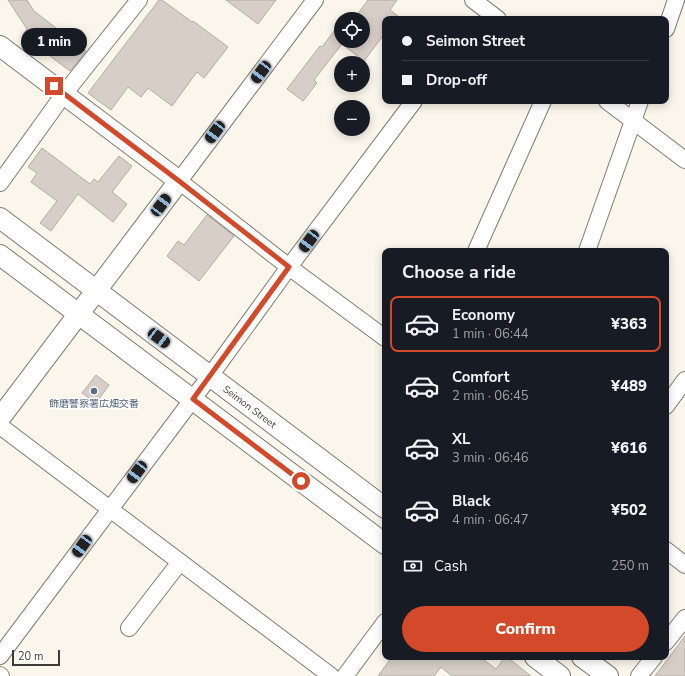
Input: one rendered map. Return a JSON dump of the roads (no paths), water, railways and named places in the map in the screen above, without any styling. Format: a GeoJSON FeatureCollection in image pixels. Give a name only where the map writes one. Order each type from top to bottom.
{"type":"FeatureCollection","features":[{"type":"Feature","properties":{"kind":"street"},"geometry":{"type":"LineString","coordinates":[[0,183],[64,94],[139,0]]}},
{"type":"Feature","properties":{"kind":"street"},"geometry":{"type":"LineString","coordinates":[[0,418],[315,0]]}},
{"type":"Feature","properties":{"kind":"street"},"geometry":{"type":"LineString","coordinates":[[669,20],[676,0]]}},
{"type":"Feature","properties":{"kind":"street"},"geometry":{"type":"LineString","coordinates":[[479,6],[494,16]]}},
{"type":"Feature","properties":{"kind":"street"},"geometry":{"type":"LineString","coordinates":[[0,46],[179,181],[289,267],[382,336]]}},
{"type":"Feature","properties":{"kind":"street"},"geometry":{"type":"LineString","coordinates":[[0,656],[412,104]]}},
{"type":"Feature","properties":{"kind":"street"},"geometry":{"type":"LineString","coordinates":[[477,248],[543,104]]}},
{"type":"Feature","properties":{"kind":"street"},"geometry":{"type":"LineString","coordinates":[[611,104],[685,160]]}},
{"type":"Feature","properties":{"kind":"street"},"geometry":{"type":"LineString","coordinates":[[587,248],[639,104]]}},
{"type":"Feature","properties":{"kind":"street","name":"Seimon Street"},"geometry":{"type":"LineString","coordinates":[[0,218],[382,506]]}},
{"type":"Feature","properties":{"kind":"street"},"geometry":{"type":"LineString","coordinates":[[0,255],[382,542]]}},
{"type":"Feature","properties":{"kind":"street"},"geometry":{"type":"LineString","coordinates":[[669,402],[685,380]]}},
{"type":"Feature","properties":{"kind":"street"},"geometry":{"type":"LineString","coordinates":[[0,426],[331,676]]}},
{"type":"Feature","properties":{"kind":"street"},"geometry":{"type":"LineString","coordinates":[[669,552],[685,565]]}},
{"type":"Feature","properties":{"kind":"street"},"geometry":{"type":"LineString","coordinates":[[129,628],[180,562]]}},
{"type":"Feature","properties":{"kind":"street"},"geometry":{"type":"LineString","coordinates":[[669,638],[685,618]]}},
{"type":"Feature","properties":{"kind":"street"},"geometry":{"type":"LineString","coordinates":[[344,676],[382,626]]}},
{"type":"Feature","properties":{"kind":"street"},"geometry":{"type":"LineString","coordinates":[[539,660],[560,676]]}},
{"type":"Feature","properties":{"kind":"street"},"geometry":{"type":"LineString","coordinates":[[586,660],[608,676]]}},
{"type":"Feature","properties":{"kind":"street"},"geometry":{"type":"LineString","coordinates":[[639,676],[652,660]]}},
{"type":"Feature","properties":{"kind":"place","name":"飾磨警察署広畑交番"},"geometry":{"type":"Point","coordinates":[94,391]}}]}
